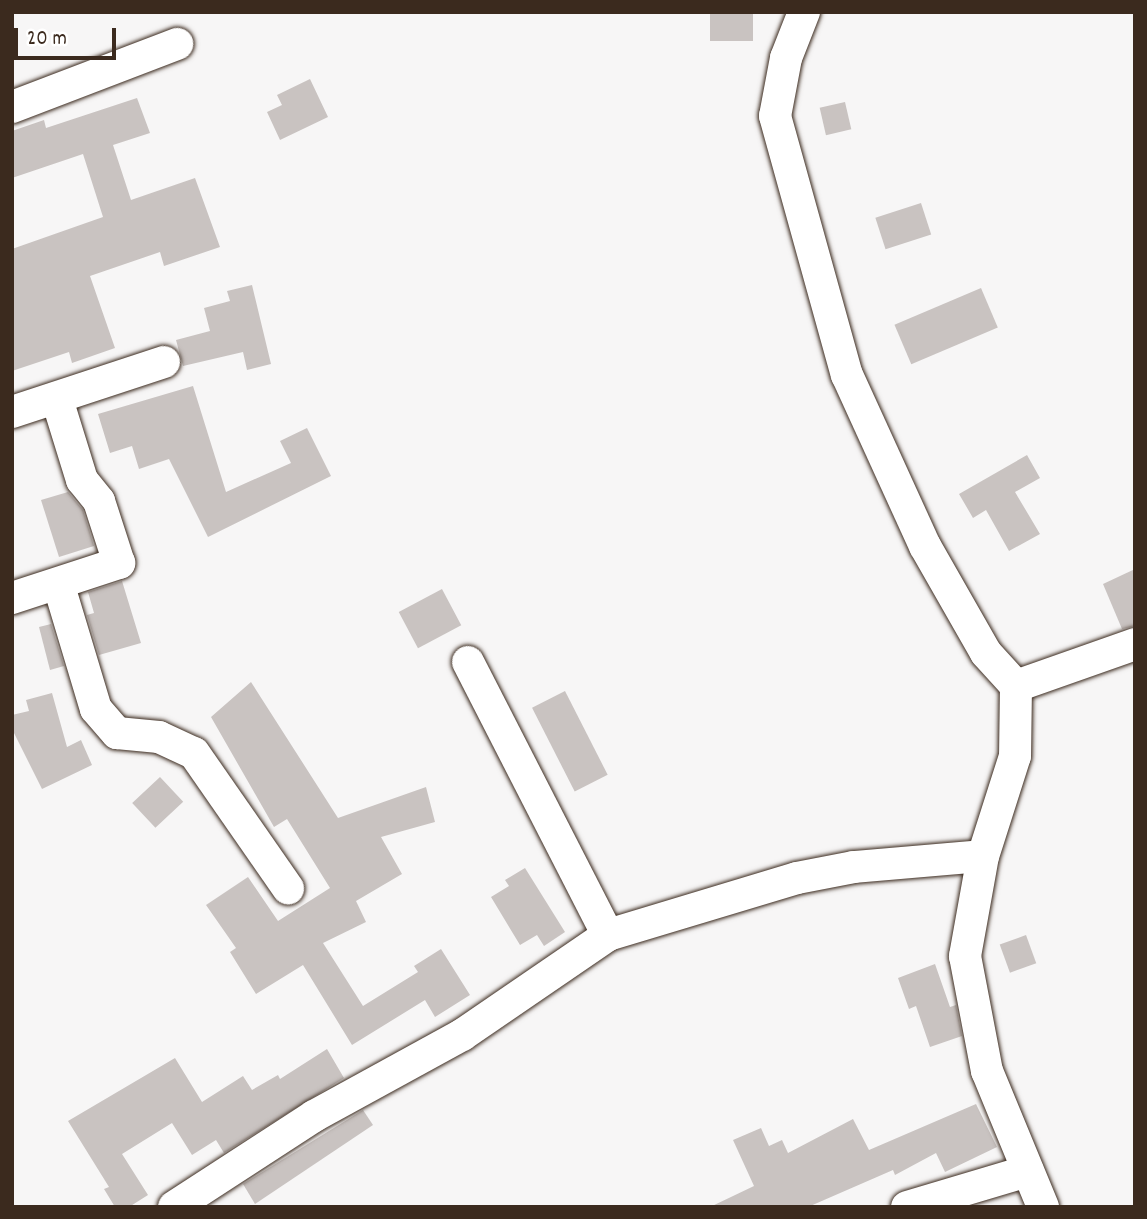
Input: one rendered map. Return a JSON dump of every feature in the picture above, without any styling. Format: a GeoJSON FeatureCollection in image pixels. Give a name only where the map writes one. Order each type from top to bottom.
{"type":"FeatureCollection","features":[{"type":"Feature","properties":{"kind":"street"},"geometry":{"type":"LineString","coordinates":[[804,12],[786,58],[775,116],[847,375],[925,547],[986,653],[1016,686],[1015,757],[983,856],[965,956],[987,1071],[1043,1207]]}},
{"type":"Feature","properties":{"kind":"street"},"geometry":{"type":"LineString","coordinates":[[12,107],[177,44]]}},
{"type":"Feature","properties":{"kind":"street"},"geometry":{"type":"LineString","coordinates":[[12,412],[164,362]]}},
{"type":"Feature","properties":{"kind":"street"},"geometry":{"type":"LineString","coordinates":[[12,598],[117,568],[119,560],[97,496],[82,480],[57,399]]}},
{"type":"Feature","properties":{"kind":"street"},"geometry":{"type":"LineString","coordinates":[[59,586],[96,709],[117,733],[159,737],[194,753],[288,888]]}},
{"type":"Feature","properties":{"kind":"street"},"geometry":{"type":"LineString","coordinates":[[1016,686],[1135,645]]}},
{"type":"Feature","properties":{"kind":"street"},"geometry":{"type":"LineString","coordinates":[[468,662],[608,935]]}},
{"type":"Feature","properties":{"kind":"street"},"geometry":{"type":"LineString","coordinates":[[174,1207],[314,1116],[462,1035],[608,935],[797,878],[854,867],[983,856]]}},
{"type":"Feature","properties":{"kind":"street"},"geometry":{"type":"LineString","coordinates":[[907,1207],[1028,1171]]}},
{"type":"Feature","properties":{"kind":"building"},"geometry":{"type":"Polygon","coordinates":[[[710,12],[753,12],[753,41],[710,41],[710,12]]]}},
{"type":"Feature","properties":{"kind":"building"},"geometry":{"type":"Polygon","coordinates":[[[310,79],[328,117],[280,140],[267,112],[282,105],[277,95],[310,79]]]}},
{"type":"Feature","properties":{"kind":"building"},"geometry":{"type":"Polygon","coordinates":[[[137,98],[150,133],[113,145],[131,200],[195,178],[220,247],[164,266],[160,252],[90,276],[115,348],[72,363],[69,352],[12,371],[12,249],[103,217],[83,154],[12,178],[12,131],[44,120],[46,128],[137,98]]]}},
{"type":"Feature","properties":{"kind":"building"},"geometry":{"type":"Polygon","coordinates":[[[845,102],[851,129],[826,135],[820,108],[845,102]]]}},
{"type":"Feature","properties":{"kind":"building"},"geometry":{"type":"Polygon","coordinates":[[[921,203],[931,234],[886,249],[875,218],[921,203]]]}},
{"type":"Feature","properties":{"kind":"building"},"geometry":{"type":"Polygon","coordinates":[[[252,285],[271,364],[247,370],[243,352],[183,366],[176,340],[210,331],[204,308],[230,301],[227,291],[252,285]]]}},
{"type":"Feature","properties":{"kind":"building"},"geometry":{"type":"Polygon","coordinates":[[[981,288],[998,328],[911,364],[894,325],[981,288]]]}},
{"type":"Feature","properties":{"kind":"building"},"geometry":{"type":"Polygon","coordinates":[[[193,386],[226,492],[291,463],[280,441],[307,428],[331,476],[208,537],[169,459],[139,469],[132,446],[110,453],[98,414],[193,386]]]}},
{"type":"Feature","properties":{"kind":"building"},"geometry":{"type":"Polygon","coordinates":[[[1027,455],[1040,478],[1015,492],[1040,534],[1009,551],[986,510],[973,518],[959,494],[1027,455]]]}},
{"type":"Feature","properties":{"kind":"building"},"geometry":{"type":"Polygon","coordinates":[[[68,492],[83,510],[94,546],[59,557],[41,500],[68,492]]]}},
{"type":"Feature","properties":{"kind":"building"},"geometry":{"type":"Polygon","coordinates":[[[1135,569],[1135,626],[1122,629],[1103,584],[1135,569]]]}},
{"type":"Feature","properties":{"kind":"building"},"geometry":{"type":"Polygon","coordinates":[[[122,581],[141,643],[99,655],[87,615],[94,613],[88,592],[122,581]]]}},
{"type":"Feature","properties":{"kind":"building"},"geometry":{"type":"Polygon","coordinates":[[[442,589],[461,625],[418,648],[399,612],[442,589]]]}},
{"type":"Feature","properties":{"kind":"building"},"geometry":{"type":"Polygon","coordinates":[[[51,624],[64,666],[50,670],[39,627],[51,624]]]}},
{"type":"Feature","properties":{"kind":"building"},"geometry":{"type":"Polygon","coordinates":[[[251,682],[338,818],[426,787],[435,822],[381,837],[402,874],[356,901],[366,922],[323,943],[363,1006],[418,972],[414,966],[441,949],[470,995],[435,1017],[425,1000],[352,1045],[303,965],[256,994],[230,952],[236,948],[206,905],[248,877],[278,921],[330,888],[287,819],[274,827],[211,717],[251,682]]]}},
{"type":"Feature","properties":{"kind":"building"},"geometry":{"type":"Polygon","coordinates":[[[565,691],[608,775],[575,792],[532,708],[565,691]]]}},
{"type":"Feature","properties":{"kind":"building"},"geometry":{"type":"Polygon","coordinates":[[[52,693],[67,747],[81,740],[92,765],[42,789],[12,729],[12,715],[29,711],[26,700],[52,693]]]}},
{"type":"Feature","properties":{"kind":"building"},"geometry":{"type":"Polygon","coordinates":[[[160,777],[183,802],[155,828],[132,803],[160,777]]]}},
{"type":"Feature","properties":{"kind":"building"},"geometry":{"type":"Polygon","coordinates":[[[525,868],[565,932],[544,946],[537,935],[520,945],[491,897],[509,886],[505,880],[525,868]]]}},
{"type":"Feature","properties":{"kind":"building"},"geometry":{"type":"Polygon","coordinates":[[[1026,935],[1036,963],[1010,973],[1000,945],[1026,935]]]}},
{"type":"Feature","properties":{"kind":"building"},"geometry":{"type":"Polygon","coordinates":[[[935,964],[950,1007],[956,1005],[962,1036],[930,1047],[916,1006],[909,1009],[898,978],[935,964]]]}},
{"type":"Feature","properties":{"kind":"building"},"geometry":{"type":"Polygon","coordinates":[[[327,1049],[344,1078],[224,1153],[216,1140],[192,1155],[172,1123],[122,1154],[148,1195],[129,1207],[115,1207],[104,1189],[109,1187],[68,1121],[175,1058],[202,1102],[243,1076],[252,1090],[278,1075],[280,1079],[327,1049]]]}},
{"type":"Feature","properties":{"kind":"building"},"geometry":{"type":"Polygon","coordinates":[[[976,1104],[997,1147],[945,1172],[936,1153],[895,1175],[893,1170],[808,1207],[710,1207],[754,1186],[733,1140],[761,1128],[769,1146],[782,1140],[788,1153],[853,1119],[869,1150],[976,1104]]]}},
{"type":"Feature","properties":{"kind":"building"},"geometry":{"type":"Polygon","coordinates":[[[363,1110],[373,1125],[255,1204],[243,1184],[363,1110]]]}}]}
